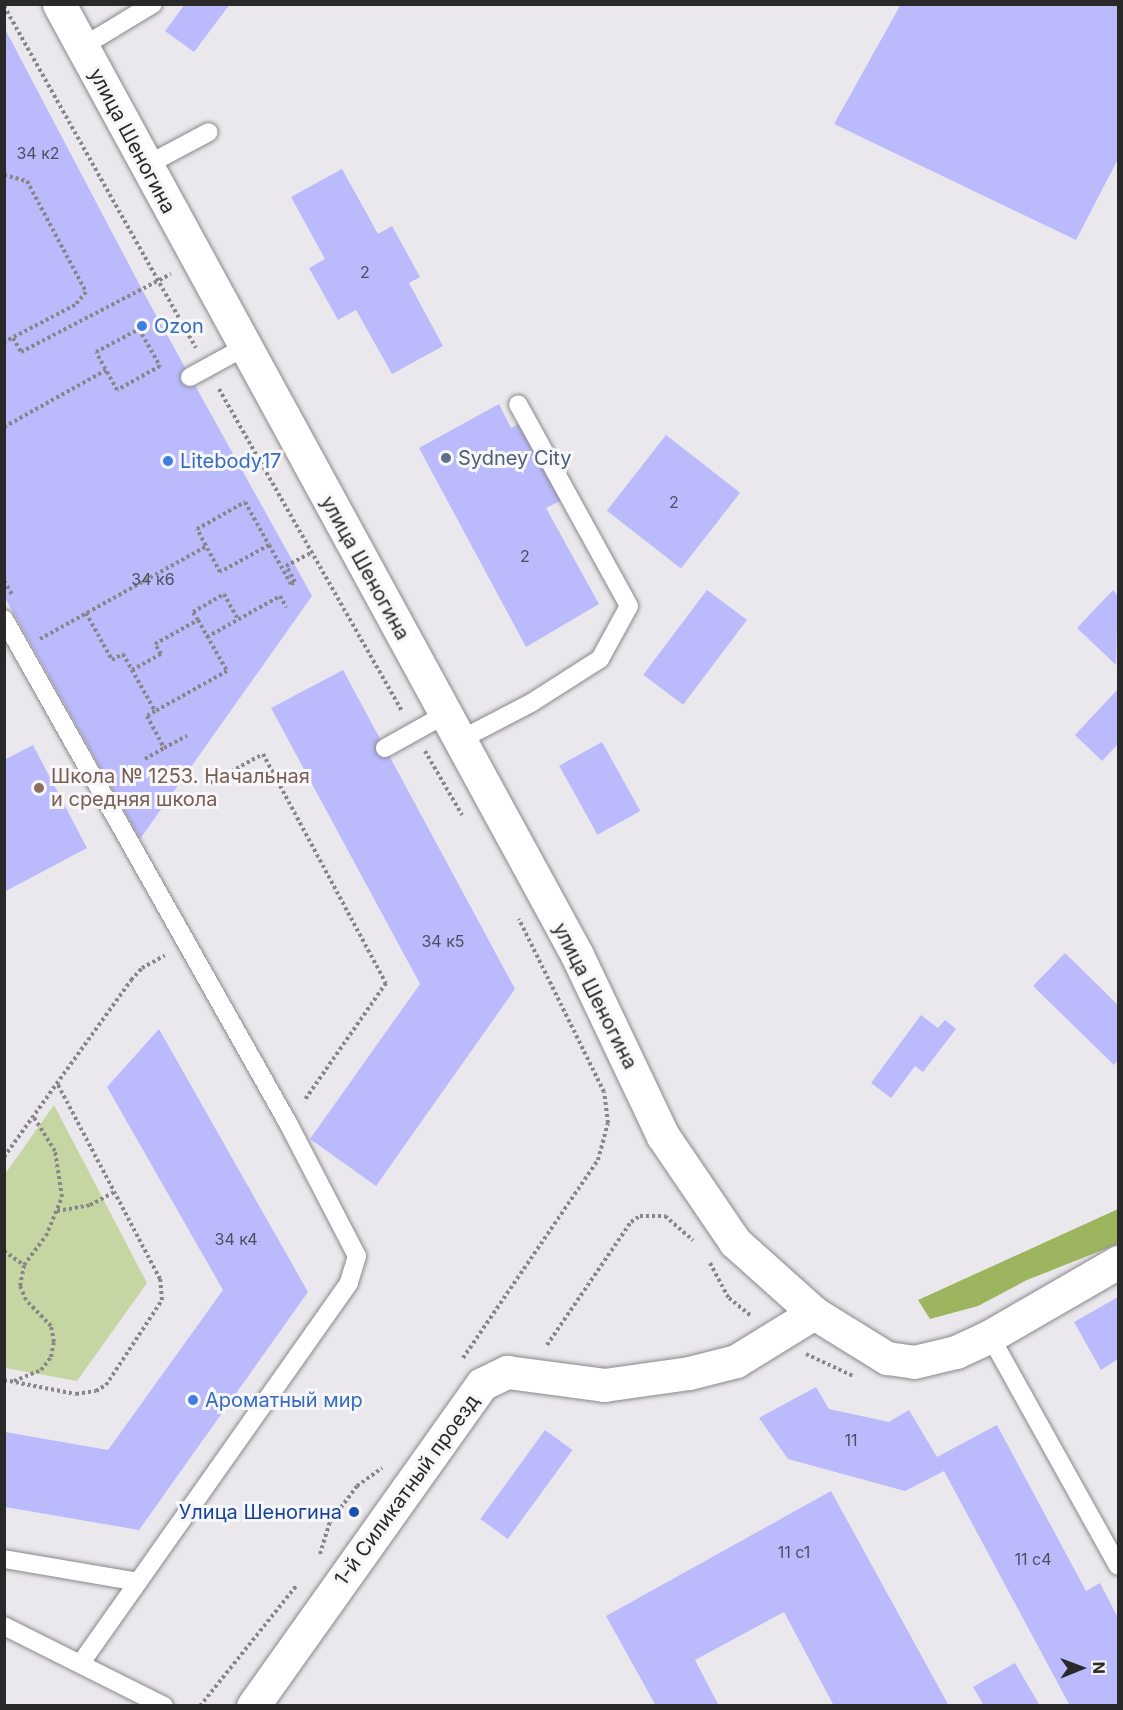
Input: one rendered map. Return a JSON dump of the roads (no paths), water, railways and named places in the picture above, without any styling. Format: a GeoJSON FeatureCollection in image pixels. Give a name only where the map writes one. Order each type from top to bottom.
{"type":"FeatureCollection","features":[{"type":"Feature","properties":{"kind":"street","name":"улица Шеногина"},"geometry":{"type":"LineString","coordinates":[[59,4],[243,348],[577,955],[663,1136],[735,1242],[814,1313]]}},
{"type":"Feature","properties":{"kind":"street"},"geometry":{"type":"LineString","coordinates":[[814,1313],[887,1358],[914,1362],[956,1352],[990,1336],[1119,1262]]}},
{"type":"Feature","properties":{"kind":"street","name":"1-й Силикатный проезд"},"geometry":{"type":"LineString","coordinates":[[253,1706],[482,1384],[507,1372],[604,1385],[689,1373],[736,1360],[814,1313]]}},
{"type":"Feature","properties":{"kind":"lane"},"geometry":{"type":"LineString","coordinates":[[82,47],[153,4]]}},
{"type":"Feature","properties":{"kind":"lane"},"geometry":{"type":"LineString","coordinates":[[145,165],[209,132]]}},
{"type":"Feature","properties":{"kind":"lane"},"geometry":{"type":"LineString","coordinates":[[190,377],[243,348]]}},
{"type":"Feature","properties":{"kind":"lane"},"geometry":{"type":"LineString","coordinates":[[385,748],[414,732],[453,727],[531,703],[600,659],[628,606],[518,404]]}},
{"type":"Feature","properties":{"kind":"lane"},"geometry":{"type":"LineString","coordinates":[[4,619],[185,945],[288,1123],[354,1245],[358,1263],[355,1273],[82,1662]]}},
{"type":"Feature","properties":{"kind":"lane"},"geometry":{"type":"LineString","coordinates":[[990,1336],[1119,1566]]}},
{"type":"Feature","properties":{"kind":"lane"},"geometry":{"type":"LineString","coordinates":[[4,1559],[138,1582]]}},
{"type":"Feature","properties":{"kind":"lane"},"geometry":{"type":"LineString","coordinates":[[4,1626],[82,1662],[164,1706]]}},
{"type":"Feature","properties":{"kind":"place","name":"Ozon"},"geometry":{"type":"Point","coordinates":[142,326]}},
{"type":"Feature","properties":{"kind":"place","name":"Sydney City"},"geometry":{"type":"Point","coordinates":[446,458]}},
{"type":"Feature","properties":{"kind":"place","name":"Litebody17"},"geometry":{"type":"Point","coordinates":[168,461]}},
{"type":"Feature","properties":{"kind":"place","name":"Школа № 1253. Начальная и средняя школа"},"geometry":{"type":"Point","coordinates":[39,788]}},
{"type":"Feature","properties":{"kind":"place","name":"Ароматный мир"},"geometry":{"type":"Point","coordinates":[193,1400]}},
{"type":"Feature","properties":{"kind":"place","name":"Улица Шеногина"},"geometry":{"type":"Point","coordinates":[354,1512]}}]}
